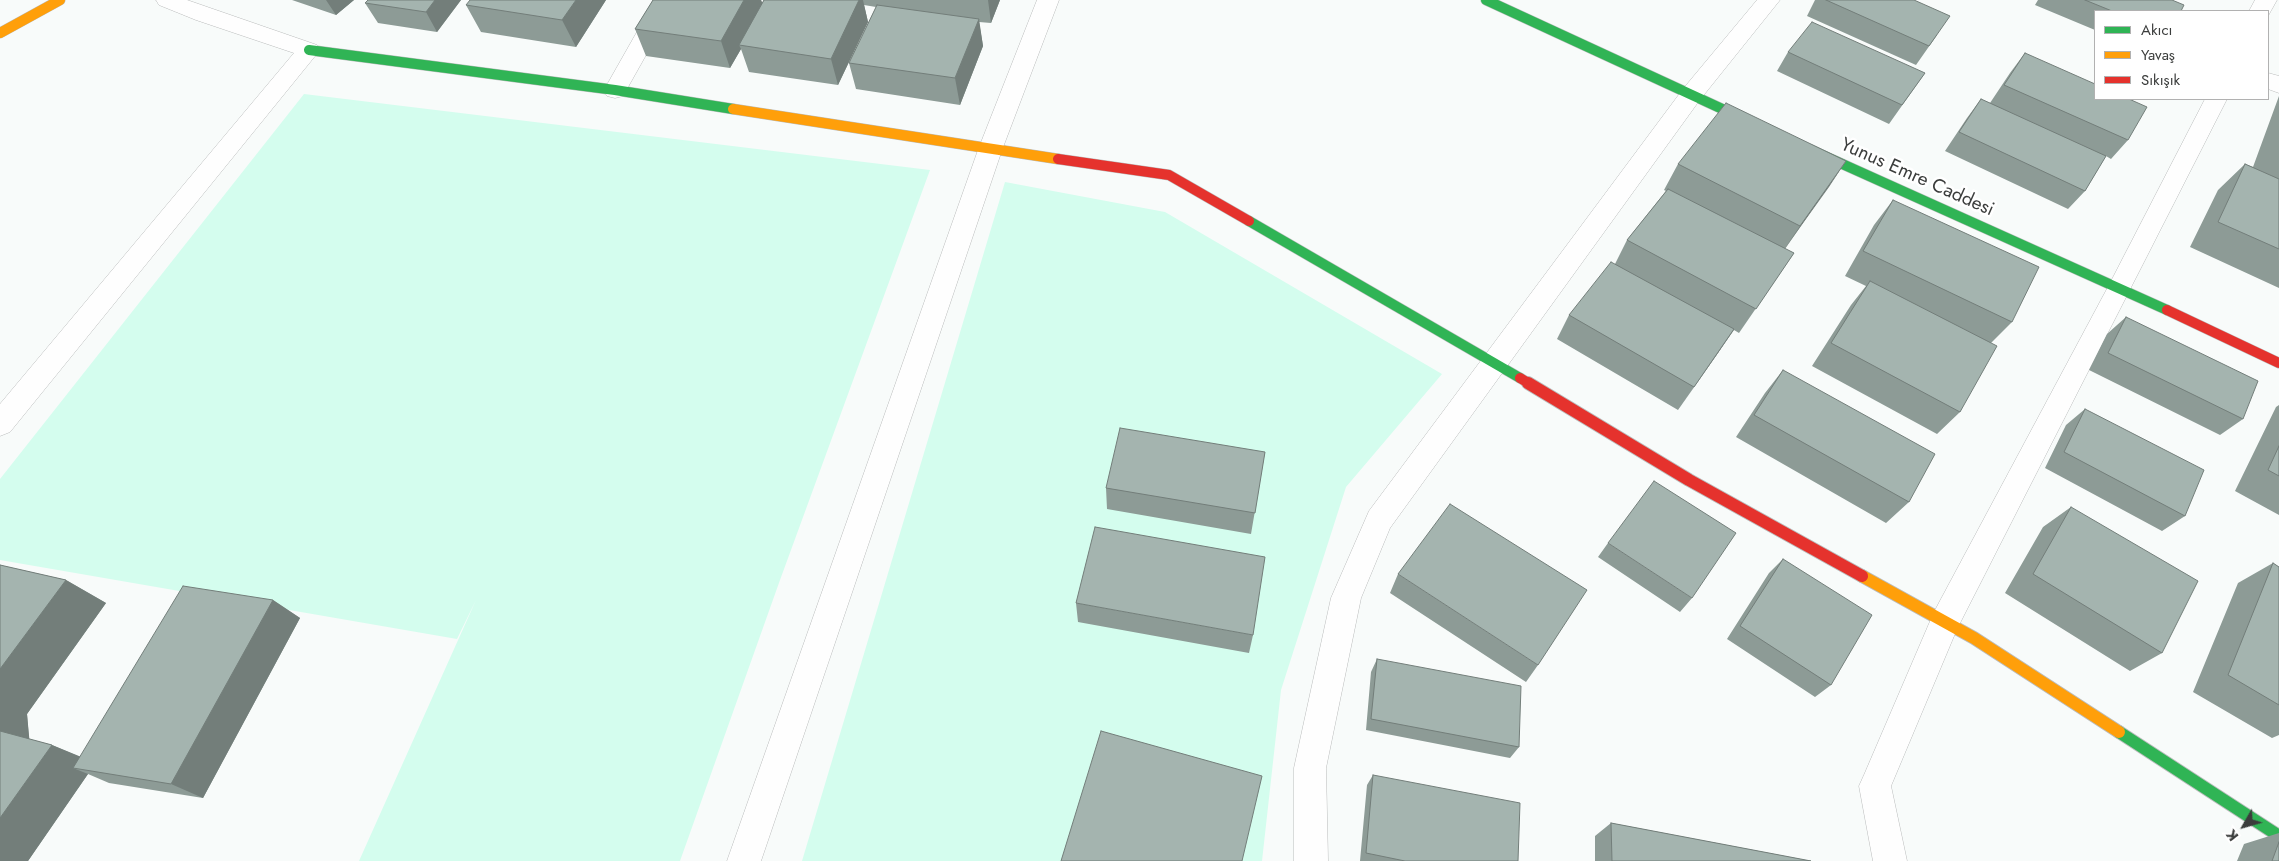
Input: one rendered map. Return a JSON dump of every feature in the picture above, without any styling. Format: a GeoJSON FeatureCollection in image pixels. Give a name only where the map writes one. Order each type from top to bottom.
{"type":"FeatureCollection","features":[{"type":"Feature","properties":{"kind":"street"},"geometry":{"type":"LineString","coordinates":[[0,33],[60,0]]}},
{"type":"Feature","properties":{"kind":"street"},"geometry":{"type":"LineString","coordinates":[[167,0],[204,15],[309,50],[615,90],[990,150],[1169,175],[1496,364],[1689,480],[1974,638],[2279,836]]}},
{"type":"Feature","properties":{"kind":"street"},"geometry":{"type":"LineString","coordinates":[[615,90],[666,0]]}},
{"type":"Feature","properties":{"kind":"street"},"geometry":{"type":"LineString","coordinates":[[744,861],[990,150],[1048,0]]}},
{"type":"Feature","properties":{"kind":"street"},"geometry":{"type":"LineString","coordinates":[[1486,0],[1771,132]]}},
{"type":"Feature","properties":{"kind":"street"},"geometry":{"type":"LineString","coordinates":[[1311,861],[1310,768],[1346,598],[1379,520],[1496,364],[1691,95],[1769,0]]}},
{"type":"Feature","properties":{"kind":"street"},"geometry":{"type":"LineString","coordinates":[[1,420],[309,50]]}},
{"type":"Feature","properties":{"kind":"street"},"geometry":{"type":"LineString","coordinates":[[1890,861],[1875,786],[1945,622],[2120,288],[2215,100]]}},
{"type":"Feature","properties":{"kind":"street","name":"Yunus Emre Caddesi"},"geometry":{"type":"LineString","coordinates":[[1798,144],[2120,288],[2279,363]]}},
{"type":"Feature","properties":{"kind":"green space"},"geometry":{"type":"Polygon","coordinates":[[[304,94],[930,170],[780,580],[680,861],[359,861],[476,600],[457,639],[0,560],[0,479],[304,94]]]}},
{"type":"Feature","properties":{"kind":"green space"},"geometry":{"type":"Polygon","coordinates":[[[1005,182],[1165,212],[1442,374],[1346,487],[1281,690],[1262,861],[802,861],[1005,182]]]}},
{"type":"Feature","properties":{"kind":"building"},"geometry":{"type":"Polygon","coordinates":[[[368,0],[435,0],[426,12],[365,3],[368,0]]]}},
{"type":"Feature","properties":{"kind":"building"},"geometry":{"type":"Polygon","coordinates":[[[470,0],[576,0],[562,20],[466,5],[470,0]]]}},
{"type":"Feature","properties":{"kind":"building"},"geometry":{"type":"Polygon","coordinates":[[[653,0],[744,0],[721,41],[635,29],[653,0]]]}},
{"type":"Feature","properties":{"kind":"building"},"geometry":{"type":"Polygon","coordinates":[[[764,0],[859,0],[831,59],[739,45],[764,0]]]}},
{"type":"Feature","properties":{"kind":"building"},"geometry":{"type":"Polygon","coordinates":[[[1826,0],[1914,0],[1950,16],[1929,46],[1826,0]]]}},
{"type":"Feature","properties":{"kind":"building"},"geometry":{"type":"Polygon","coordinates":[[[2085,0],[2172,0],[2184,5],[2182,10],[2110,10],[2085,0]]]}},
{"type":"Feature","properties":{"kind":"building"},"geometry":{"type":"Polygon","coordinates":[[[877,5],[979,19],[955,78],[849,63],[877,5]]]}},
{"type":"Feature","properties":{"kind":"building"},"geometry":{"type":"Polygon","coordinates":[[[1812,22],[1925,73],[1902,105],[1788,52],[1812,22]]]}},
{"type":"Feature","properties":{"kind":"building"},"geometry":{"type":"Polygon","coordinates":[[[2025,53],[2094,84],[2094,100],[2131,100],[2147,107],[2128,140],[2004,85],[2025,53]]]}},
{"type":"Feature","properties":{"kind":"building"},"geometry":{"type":"Polygon","coordinates":[[[1981,99],[2106,156],[2085,191],[1959,132],[1981,99]]]}},
{"type":"Feature","properties":{"kind":"building"},"geometry":{"type":"Polygon","coordinates":[[[1726,103],[1846,161],[1800,226],[1678,164],[1726,103]]]}},
{"type":"Feature","properties":{"kind":"building"},"geometry":{"type":"Polygon","coordinates":[[[2245,164],[2279,179],[2279,249],[2218,222],[2245,164]]]}},
{"type":"Feature","properties":{"kind":"building"},"geometry":{"type":"Polygon","coordinates":[[[1668,189],[1794,253],[1756,309],[1627,240],[1668,189]]]}},
{"type":"Feature","properties":{"kind":"building"},"geometry":{"type":"Polygon","coordinates":[[[1893,200],[2039,267],[2012,322],[1863,251],[1893,200]]]}},
{"type":"Feature","properties":{"kind":"building"},"geometry":{"type":"Polygon","coordinates":[[[1611,262],[1734,329],[1694,387],[1569,315],[1611,262]]]}},
{"type":"Feature","properties":{"kind":"building"},"geometry":{"type":"Polygon","coordinates":[[[1870,281],[1997,346],[1960,412],[1831,343],[1870,281]]]}},
{"type":"Feature","properties":{"kind":"building"},"geometry":{"type":"Polygon","coordinates":[[[2126,317],[2258,381],[2243,419],[2108,353],[2126,317]]]}},
{"type":"Feature","properties":{"kind":"building"},"geometry":{"type":"Polygon","coordinates":[[[1783,370],[1935,454],[1909,502],[1754,415],[1783,370]]]}},
{"type":"Feature","properties":{"kind":"building"},"geometry":{"type":"Polygon","coordinates":[[[2085,409],[2204,470],[2185,516],[2064,452],[2085,409]]]}},
{"type":"Feature","properties":{"kind":"building"},"geometry":{"type":"Polygon","coordinates":[[[1120,428],[1265,452],[1255,513],[1106,488],[1120,428]]]}},
{"type":"Feature","properties":{"kind":"building"},"geometry":{"type":"Polygon","coordinates":[[[2279,446],[2279,476],[2268,470],[2279,446]]]}},
{"type":"Feature","properties":{"kind":"building"},"geometry":{"type":"Polygon","coordinates":[[[1654,481],[1736,533],[1692,598],[1608,543],[1654,481]]]}},
{"type":"Feature","properties":{"kind":"building"},"geometry":{"type":"Polygon","coordinates":[[[1450,504],[1587,590],[1538,665],[1398,574],[1450,504]]]}},
{"type":"Feature","properties":{"kind":"building"},"geometry":{"type":"Polygon","coordinates":[[[2071,507],[2198,581],[2162,653],[2033,574],[2071,507]]]}},
{"type":"Feature","properties":{"kind":"building"},"geometry":{"type":"Polygon","coordinates":[[[1095,527],[1265,557],[1253,635],[1076,603],[1095,527]]]}},
{"type":"Feature","properties":{"kind":"building"},"geometry":{"type":"Polygon","coordinates":[[[1783,559],[1872,615],[1831,685],[1740,626],[1783,559]]]}},
{"type":"Feature","properties":{"kind":"building"},"geometry":{"type":"Polygon","coordinates":[[[2273,563],[2279,567],[2279,705],[2228,675],[2273,563]]]}},
{"type":"Feature","properties":{"kind":"building"},"geometry":{"type":"Polygon","coordinates":[[[0,565],[66,580],[0,669],[0,565]]]}},
{"type":"Feature","properties":{"kind":"building"},"geometry":{"type":"Polygon","coordinates":[[[183,586],[273,600],[171,784],[73,768],[183,586]]]}},
{"type":"Feature","properties":{"kind":"building"},"geometry":{"type":"Polygon","coordinates":[[[1377,659],[1521,686],[1519,747],[1371,719],[1377,659]]]}},
{"type":"Feature","properties":{"kind":"building"},"geometry":{"type":"Polygon","coordinates":[[[0,731],[52,745],[0,818],[0,731]]]}},
{"type":"Feature","properties":{"kind":"building"},"geometry":{"type":"Polygon","coordinates":[[[1101,731],[1262,776],[1242,861],[1061,861],[1101,731]]]}},
{"type":"Feature","properties":{"kind":"building"},"geometry":{"type":"Polygon","coordinates":[[[1373,775],[1520,803],[1518,861],[1405,861],[1366,853],[1373,775]]]}},
{"type":"Feature","properties":{"kind":"building"},"geometry":{"type":"Polygon","coordinates":[[[1611,823],[1811,861],[1612,861],[1611,823]]]}},
{"type":"Feature","properties":{"kind":"building"},"geometry":{"type":"Polygon","coordinates":[[[2279,842],[2279,861],[2272,861],[2279,842]]]}},
{"type":"Feature","properties":{"kind":"traffic: fast"},"geometry":{"type":"LineString","coordinates":[[1486,0],[1757,125]]}},
{"type":"Feature","properties":{"kind":"traffic: fast"},"geometry":{"type":"LineString","coordinates":[[309,50],[615,90],[733,109]]}},
{"type":"Feature","properties":{"kind":"traffic: fast"},"geometry":{"type":"LineString","coordinates":[[1809,149],[2167,310]]}},
{"type":"Feature","properties":{"kind":"traffic: fast"},"geometry":{"type":"LineString","coordinates":[[1249,221],[1520,378]]}},
{"type":"Feature","properties":{"kind":"traffic: fast"},"geometry":{"type":"LineString","coordinates":[[2119,732],[2279,836]]}},
{"type":"Feature","properties":{"kind":"traffic: slow"},"geometry":{"type":"LineString","coordinates":[[0,33],[60,0]]}},
{"type":"Feature","properties":{"kind":"traffic: slow"},"geometry":{"type":"LineString","coordinates":[[733,109],[1058,159]]}},
{"type":"Feature","properties":{"kind":"traffic: slow"},"geometry":{"type":"LineString","coordinates":[[1862,576],[1974,638],[2119,732]]}},
{"type":"Feature","properties":{"kind":"traffic: jam"},"geometry":{"type":"LineString","coordinates":[[1058,159],[1169,175],[1249,221]]}},
{"type":"Feature","properties":{"kind":"traffic: jam"},"geometry":{"type":"LineString","coordinates":[[2167,310],[2279,363]]}},
{"type":"Feature","properties":{"kind":"traffic: jam"},"geometry":{"type":"LineString","coordinates":[[1520,378],[1689,480],[1862,576]]}}]}
